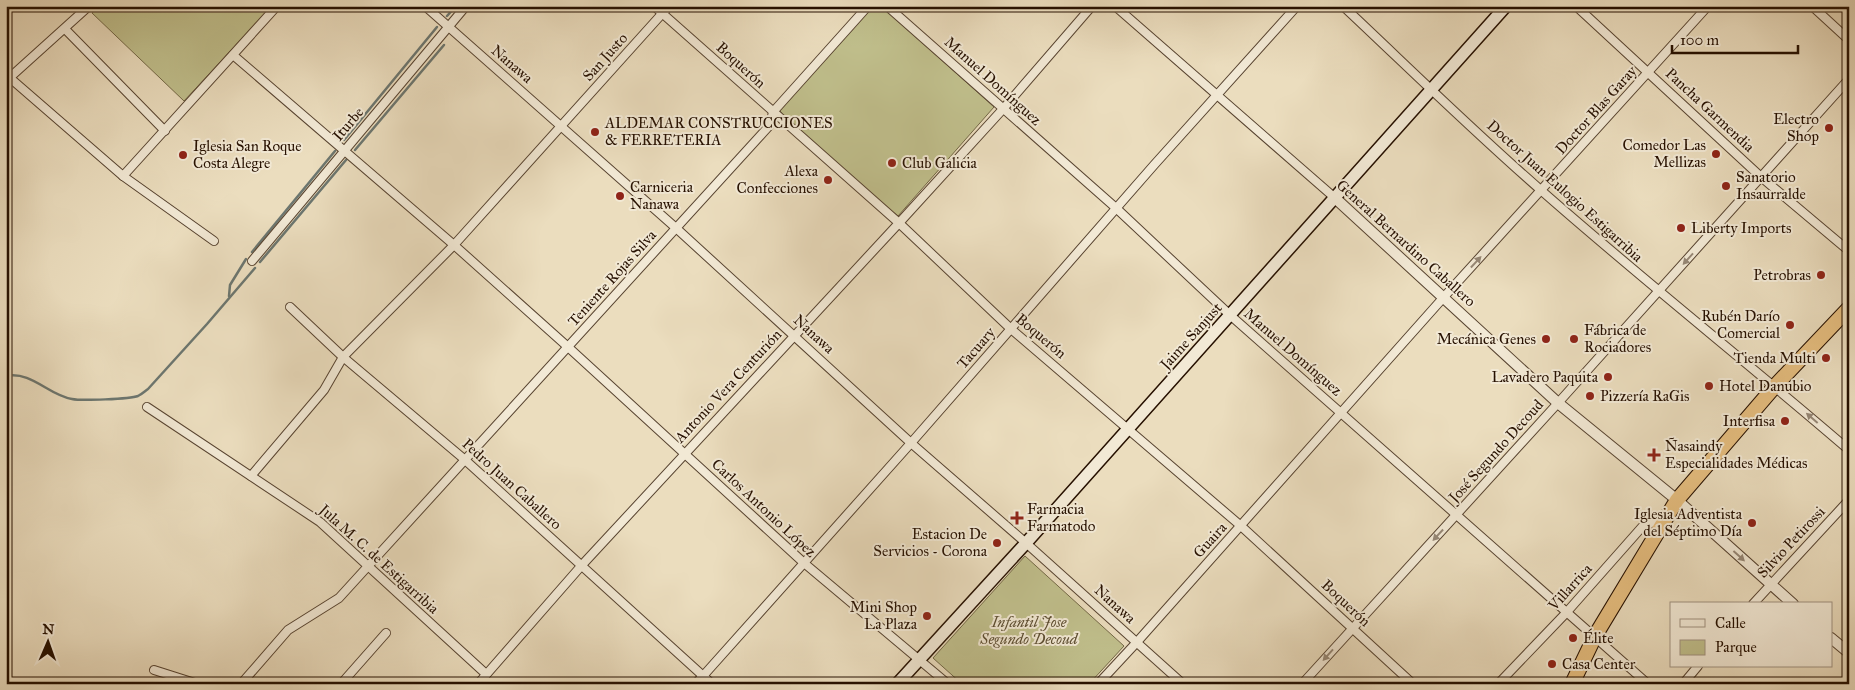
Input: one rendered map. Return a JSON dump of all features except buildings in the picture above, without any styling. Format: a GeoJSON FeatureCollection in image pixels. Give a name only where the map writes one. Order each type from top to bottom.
{"type":"FeatureCollection","features":[{"type":"Feature","properties":{"kind":"highway"},"geometry":{"type":"LineString","coordinates":[[1572,684],[1595,636],[1677,500],[1775,386],[1849,308]]}},
{"type":"Feature","properties":{"kind":"main road","name":"Jaime Sanjust"},"geometry":{"type":"LineString","coordinates":[[897,684],[1506,6]]}},
{"type":"Feature","properties":{"kind":"street"},"geometry":{"type":"LineString","coordinates":[[89,6],[8,80],[122,176],[214,241]]}},
{"type":"Feature","properties":{"kind":"street"},"geometry":{"type":"LineString","coordinates":[[122,176],[277,6]]}},
{"type":"Feature","properties":{"kind":"street","name":"Nanawa"},"geometry":{"type":"LineString","coordinates":[[425,6],[676,228],[911,443],[1026,542],[1183,684]]}},
{"type":"Feature","properties":{"kind":"street","name":"Iturbe"},"geometry":{"type":"LineString","coordinates":[[252,261],[466,6]]}},
{"type":"Feature","properties":{"kind":"street","name":"Boquerón"},"geometry":{"type":"LineString","coordinates":[[654,6],[899,223],[1010,329],[1241,526],[1413,684]]}},
{"type":"Feature","properties":{"kind":"street","name":"San Justo"},"geometry":{"type":"LineString","coordinates":[[251,476],[324,390],[343,357],[454,245],[669,6]]}},
{"type":"Feature","properties":{"kind":"street","name":"Teniente Rojas Silva"},"geometry":{"type":"LineString","coordinates":[[240,684],[288,630],[339,598],[770,125],[773,112],[868,6]]}},
{"type":"Feature","properties":{"kind":"street","name":"Manuel Domínguez"},"geometry":{"type":"LineString","coordinates":[[887,6],[1116,208],[1230,315],[1648,684]]}},
{"type":"Feature","properties":{"kind":"street","name":"Antonio Vera Centurión"},"geometry":{"type":"LineString","coordinates":[[478,684],[582,565],[1003,109],[1092,6]]}},
{"type":"Feature","properties":{"kind":"street","name":"General Bernardino Caballero"},"geometry":{"type":"LineString","coordinates":[[1115,6],[1335,198],[1558,403],[1677,500],[1791,602]]}},
{"type":"Feature","properties":{"kind":"street","name":"Tacuary"},"geometry":{"type":"LineString","coordinates":[[694,684],[911,443],[1154,164],[1296,6]]}},
{"type":"Feature","properties":{"kind":"street","name":"Doctor Juan Eulogio Estigarribia"},"geometry":{"type":"LineString","coordinates":[[1343,6],[1542,191],[1658,292],[1775,386],[1849,450]]}},
{"type":"Feature","properties":{"kind":"street","name":"Pancha Garmendia"},"geometry":{"type":"LineString","coordinates":[[1576,6],[1761,177],[1849,251]]}},
{"type":"Feature","properties":{"kind":"street","name":"Doctor Blas Garay"},"geometry":{"type":"LineString","coordinates":[[1443,298],[1708,6]]}},
{"type":"Feature","properties":{"kind":"street"},"geometry":{"type":"LineString","coordinates":[[1812,6],[1849,40]]}},
{"type":"Feature","properties":{"kind":"street"},"geometry":{"type":"LineString","coordinates":[[65,29],[165,131]]}},
{"type":"Feature","properties":{"kind":"street","name":"Carlos Antonio López"},"geometry":{"type":"LineString","coordinates":[[233,55],[454,245],[804,563],[948,684]]}},
{"type":"Feature","properties":{"kind":"street","name":"José Segundo Decoud"},"geometry":{"type":"LineString","coordinates":[[1302,684],[1849,79]]}},
{"type":"Feature","properties":{"kind":"street","name":"Guaira"},"geometry":{"type":"LineString","coordinates":[[1098,684],[1443,298]]}},
{"type":"Feature","properties":{"kind":"street","name":"Pedro Juan Caballero"},"geometry":{"type":"LineString","coordinates":[[290,307],[343,357],[464,459],[712,684]]}},
{"type":"Feature","properties":{"kind":"street","name":"Jula M. C. de Estigarribia"},"geometry":{"type":"LineString","coordinates":[[147,407],[320,522],[486,674]]}},
{"type":"Feature","properties":{"kind":"street","name":"Silvio Petirossi"},"geometry":{"type":"LineString","coordinates":[[1755,602],[1849,500]]}},
{"type":"Feature","properties":{"kind":"street","name":"Villarrica"},"geometry":{"type":"LineString","coordinates":[[1498,684],[1566,613],[1642,527],[1667,517]]}},
{"type":"Feature","properties":{"kind":"street"},"geometry":{"type":"LineString","coordinates":[[342,684],[386,633]]}},
{"type":"Feature","properties":{"kind":"street"},"geometry":{"type":"LineString","coordinates":[[1832,639],[1849,653]]}},
{"type":"Feature","properties":{"kind":"street"},"geometry":{"type":"LineString","coordinates":[[1683,684],[1696,668]]}},
{"type":"Feature","properties":{"kind":"street"},"geometry":{"type":"LineString","coordinates":[[154,670],[198,684]]}},
{"type":"Feature","properties":{"kind":"green space"},"geometry":{"type":"Polygon","coordinates":[[[100,6],[272,6],[184,101],[92,13],[100,6]]]}},
{"type":"Feature","properties":{"kind":"green space","name":"Club Galicia"},"geometry":{"type":"Polygon","coordinates":[[[881,6],[994,107],[898,216],[893,214],[782,115],[779,110],[868,10],[881,6]]]}},
{"type":"Feature","properties":{"kind":"green space","name":"Infantil Jose Segundo Decoud"},"geometry":{"type":"Polygon","coordinates":[[[1025,556],[1124,646],[1089,684],[962,684],[933,658],[1025,556]]]}},
{"type":"Feature","properties":{"kind":"waterway"},"geometry":{"type":"LineString","coordinates":[[447,16],[456,6]]}},
{"type":"Feature","properties":{"kind":"waterway"},"geometry":{"type":"LineString","coordinates":[[344,140],[437,27]]}},
{"type":"Feature","properties":{"kind":"waterway"},"geometry":{"type":"LineString","coordinates":[[355,150],[444,45]]}},
{"type":"Feature","properties":{"kind":"waterway"},"geometry":{"type":"LineString","coordinates":[[252,252],[335,151]]}},
{"type":"Feature","properties":{"kind":"waterway"},"geometry":{"type":"LineString","coordinates":[[260,262],[346,160]]}},
{"type":"Feature","properties":{"kind":"waterway"},"geometry":{"type":"LineString","coordinates":[[229,296],[230,285],[246,259]]}},
{"type":"Feature","properties":{"kind":"waterway"},"geometry":{"type":"LineString","coordinates":[[6,376],[24,377],[63,397],[72,399],[85,400],[138,396],[148,389],[255,268]]}},
{"type":"Feature","properties":{"kind":"place","name":"Electro Shop"},"geometry":{"type":"Point","coordinates":[1829,128]}},
{"type":"Feature","properties":{"kind":"place","name":"ALDEMAR CONSTRUCCIONES & FERRETERIA"},"geometry":{"type":"Point","coordinates":[595,132]}},
{"type":"Feature","properties":{"kind":"place","name":"Comedor Las Mellizas"},"geometry":{"type":"Point","coordinates":[1716,154]}},
{"type":"Feature","properties":{"kind":"place","name":"Iglesia San Roque Costa Alegre"},"geometry":{"type":"Point","coordinates":[183,155]}},
{"type":"Feature","properties":{"kind":"place","name":"Club Galicia"},"geometry":{"type":"Point","coordinates":[892,163]}},
{"type":"Feature","properties":{"kind":"place","name":"Alexa Confecciones"},"geometry":{"type":"Point","coordinates":[828,180]}},
{"type":"Feature","properties":{"kind":"place","name":"Sanatorio Insaurralde"},"geometry":{"type":"Point","coordinates":[1726,186]}},
{"type":"Feature","properties":{"kind":"place","name":"Carniceria Nanawa"},"geometry":{"type":"Point","coordinates":[620,196]}},
{"type":"Feature","properties":{"kind":"place","name":"Liberty Imports"},"geometry":{"type":"Point","coordinates":[1681,228]}},
{"type":"Feature","properties":{"kind":"place","name":"Petrobras"},"geometry":{"type":"Point","coordinates":[1821,275]}},
{"type":"Feature","properties":{"kind":"place","name":"Rubén Darío Comercial"},"geometry":{"type":"Point","coordinates":[1790,325]}},
{"type":"Feature","properties":{"kind":"place","name":"Mecánica Genes"},"geometry":{"type":"Point","coordinates":[1546,339]}},
{"type":"Feature","properties":{"kind":"place","name":"Fábrica de Rociadores"},"geometry":{"type":"Point","coordinates":[1574,339]}},
{"type":"Feature","properties":{"kind":"place","name":"Tienda Multi"},"geometry":{"type":"Point","coordinates":[1826,358]}},
{"type":"Feature","properties":{"kind":"place","name":"Lavadero Paquita"},"geometry":{"type":"Point","coordinates":[1608,377]}},
{"type":"Feature","properties":{"kind":"place","name":"Hotel Danubio"},"geometry":{"type":"Point","coordinates":[1709,386]}},
{"type":"Feature","properties":{"kind":"place","name":"Pizzería RaGis"},"geometry":{"type":"Point","coordinates":[1590,396]}},
{"type":"Feature","properties":{"kind":"place","name":"Interfisa"},"geometry":{"type":"Point","coordinates":[1785,421]}},
{"type":"Feature","properties":{"kind":"place","name":"Ñasaindy Especialidades Médicas"},"geometry":{"type":"Point","coordinates":[1654,455]}},
{"type":"Feature","properties":{"kind":"place","name":"Farmacia Farmatodo"},"geometry":{"type":"Point","coordinates":[1017,518]}},
{"type":"Feature","properties":{"kind":"place","name":"Iglesia Adventista del Séptimo Día"},"geometry":{"type":"Point","coordinates":[1752,523]}},
{"type":"Feature","properties":{"kind":"place","name":"Estacion De Servicios - Corona"},"geometry":{"type":"Point","coordinates":[997,543]}},
{"type":"Feature","properties":{"kind":"place","name":"Mini Shop La Plaza"},"geometry":{"type":"Point","coordinates":[927,616]}},
{"type":"Feature","properties":{"kind":"place","name":"Élite"},"geometry":{"type":"Point","coordinates":[1573,638]}},
{"type":"Feature","properties":{"kind":"place","name":"Casa Center"},"geometry":{"type":"Point","coordinates":[1552,664]}}]}
